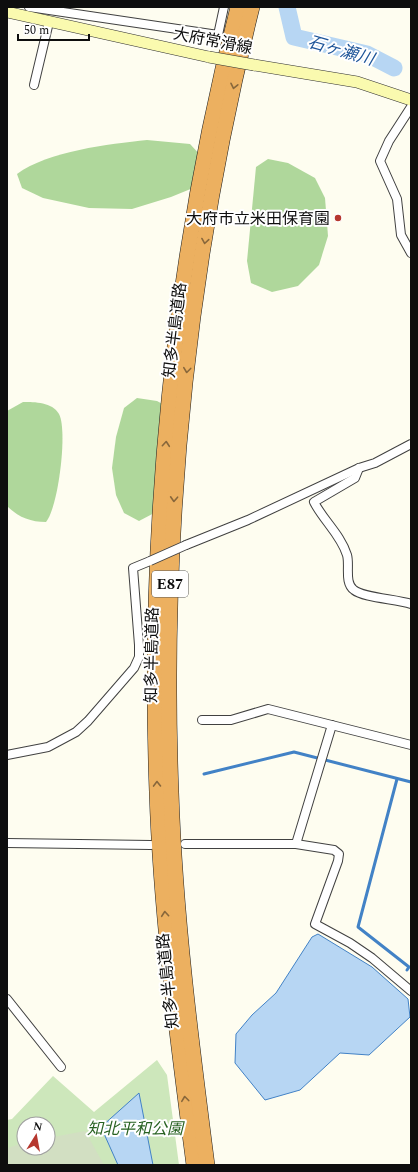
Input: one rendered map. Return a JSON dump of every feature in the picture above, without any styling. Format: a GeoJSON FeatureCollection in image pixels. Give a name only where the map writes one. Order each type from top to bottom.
{"type":"FeatureCollection","features":[{"type":"Feature","properties":{"kind":"highway","name":"知多半島道路"},"geometry":{"type":"LineString","coordinates":[[194,1165],[172,985],[157,794],[155,697],[157,589],[170,395],[184,281],[205,152],[238,7]]}},
{"type":"Feature","properties":{"kind":"highway","name":"知多半島道路"},"geometry":{"type":"LineString","coordinates":[[207,1165],[184,983],[177,897],[171,793],[168,697],[170,590],[174,495],[184,388],[197,290],[219,155],[252,7]]}},
{"type":"Feature","properties":{"kind":"main road","name":"大府常滑線"},"geometry":{"type":"LineString","coordinates":[[12,11],[49,22],[209,57],[357,82],[411,100]]}},
{"type":"Feature","properties":{"kind":"street"},"geometry":{"type":"LineString","coordinates":[[28,7],[218,35],[224,7]]}},
{"type":"Feature","properties":{"kind":"street"},"geometry":{"type":"LineString","coordinates":[[34,85],[49,22]]}},
{"type":"Feature","properties":{"kind":"street"},"geometry":{"type":"LineString","coordinates":[[411,107],[389,141],[380,161],[397,199],[401,235],[411,253]]}},
{"type":"Feature","properties":{"kind":"street"},"geometry":{"type":"LineString","coordinates":[[7,755],[48,747],[76,732],[88,721],[134,668],[139,657],[139,645],[133,568],[248,520],[359,468],[376,463],[411,444]]}},
{"type":"Feature","properties":{"kind":"street"},"geometry":{"type":"LineString","coordinates":[[359,468],[355,478],[314,502],[339,539],[347,554],[349,582],[352,589],[360,593],[411,604]]}},
{"type":"Feature","properties":{"kind":"street"},"geometry":{"type":"LineString","coordinates":[[202,720],[231,720],[268,709],[411,745]]}},
{"type":"Feature","properties":{"kind":"street"},"geometry":{"type":"LineString","coordinates":[[296,844],[332,725]]}},
{"type":"Feature","properties":{"kind":"street"},"geometry":{"type":"LineString","coordinates":[[7,843],[151,845]]}},
{"type":"Feature","properties":{"kind":"street"},"geometry":{"type":"LineString","coordinates":[[185,844],[296,844],[334,850],[339,854],[338,860],[315,924],[350,943],[372,958],[411,990]]}},
{"type":"Feature","properties":{"kind":"street"},"geometry":{"type":"LineString","coordinates":[[7,999],[61,1067]]}},
{"type":"Feature","properties":{"kind":"green space"},"geometry":{"type":"Polygon","coordinates":[[[147,140],[190,144],[202,157],[193,188],[171,197],[132,209],[89,208],[43,198],[22,188],[17,174],[30,166],[62,154],[97,146],[147,140]]]}},
{"type":"Feature","properties":{"kind":"green space"},"geometry":{"type":"Polygon","coordinates":[[[268,159],[288,163],[315,178],[325,198],[328,236],[319,265],[298,286],[272,292],[251,283],[247,261],[256,167],[268,159]]]}},
{"type":"Feature","properties":{"kind":"green space"},"geometry":{"type":"Polygon","coordinates":[[[137,398],[157,401],[186,417],[158,511],[139,521],[124,513],[116,495],[112,468],[116,437],[124,408],[137,398]]]}},
{"type":"Feature","properties":{"kind":"green space"},"geometry":{"type":"Polygon","coordinates":[[[23,402],[33,402],[52,407],[59,414],[62,423],[62,452],[58,486],[50,514],[46,522],[25,518],[15,513],[7,506],[7,411],[23,402]]]}},
{"type":"Feature","properties":{"kind":"green space","name":"知北平和公園"},"geometry":{"type":"Polygon","coordinates":[[[157,1060],[167,1075],[179,1165],[7,1165],[7,1120],[12,1119],[53,1076],[94,1112],[157,1060]]]}},
{"type":"Feature","properties":{"kind":"green space"},"geometry":{"type":"Polygon","coordinates":[[[85,1131],[104,1165],[7,1165],[7,1148],[16,1145],[16,1156],[56,1156],[56,1136],[85,1131]]]}},
{"type":"Feature","properties":{"kind":"water"},"geometry":{"type":"Polygon","coordinates":[[[318,934],[372,967],[408,999],[410,1017],[369,1055],[340,1053],[300,1090],[265,1100],[235,1063],[236,1034],[252,1015],[276,993],[312,937],[318,934]]]}},
{"type":"Feature","properties":{"kind":"water"},"geometry":{"type":"Polygon","coordinates":[[[139,1093],[153,1165],[118,1165],[101,1127],[139,1093]]]}},
{"type":"Feature","properties":{"kind":"waterway","name":"石ヶ瀬川"},"geometry":{"type":"LineString","coordinates":[[287,7],[294,37],[367,54],[394,68]]}},
{"type":"Feature","properties":{"kind":"waterway"},"geometry":{"type":"LineString","coordinates":[[204,774],[294,752],[411,782]]}},
{"type":"Feature","properties":{"kind":"waterway"},"geometry":{"type":"LineString","coordinates":[[397,779],[358,927],[409,967],[407,970]]}},
{"type":"Feature","properties":{"kind":"place","name":"大府市立米田保育園"},"geometry":{"type":"Point","coordinates":[338,218]}}]}
